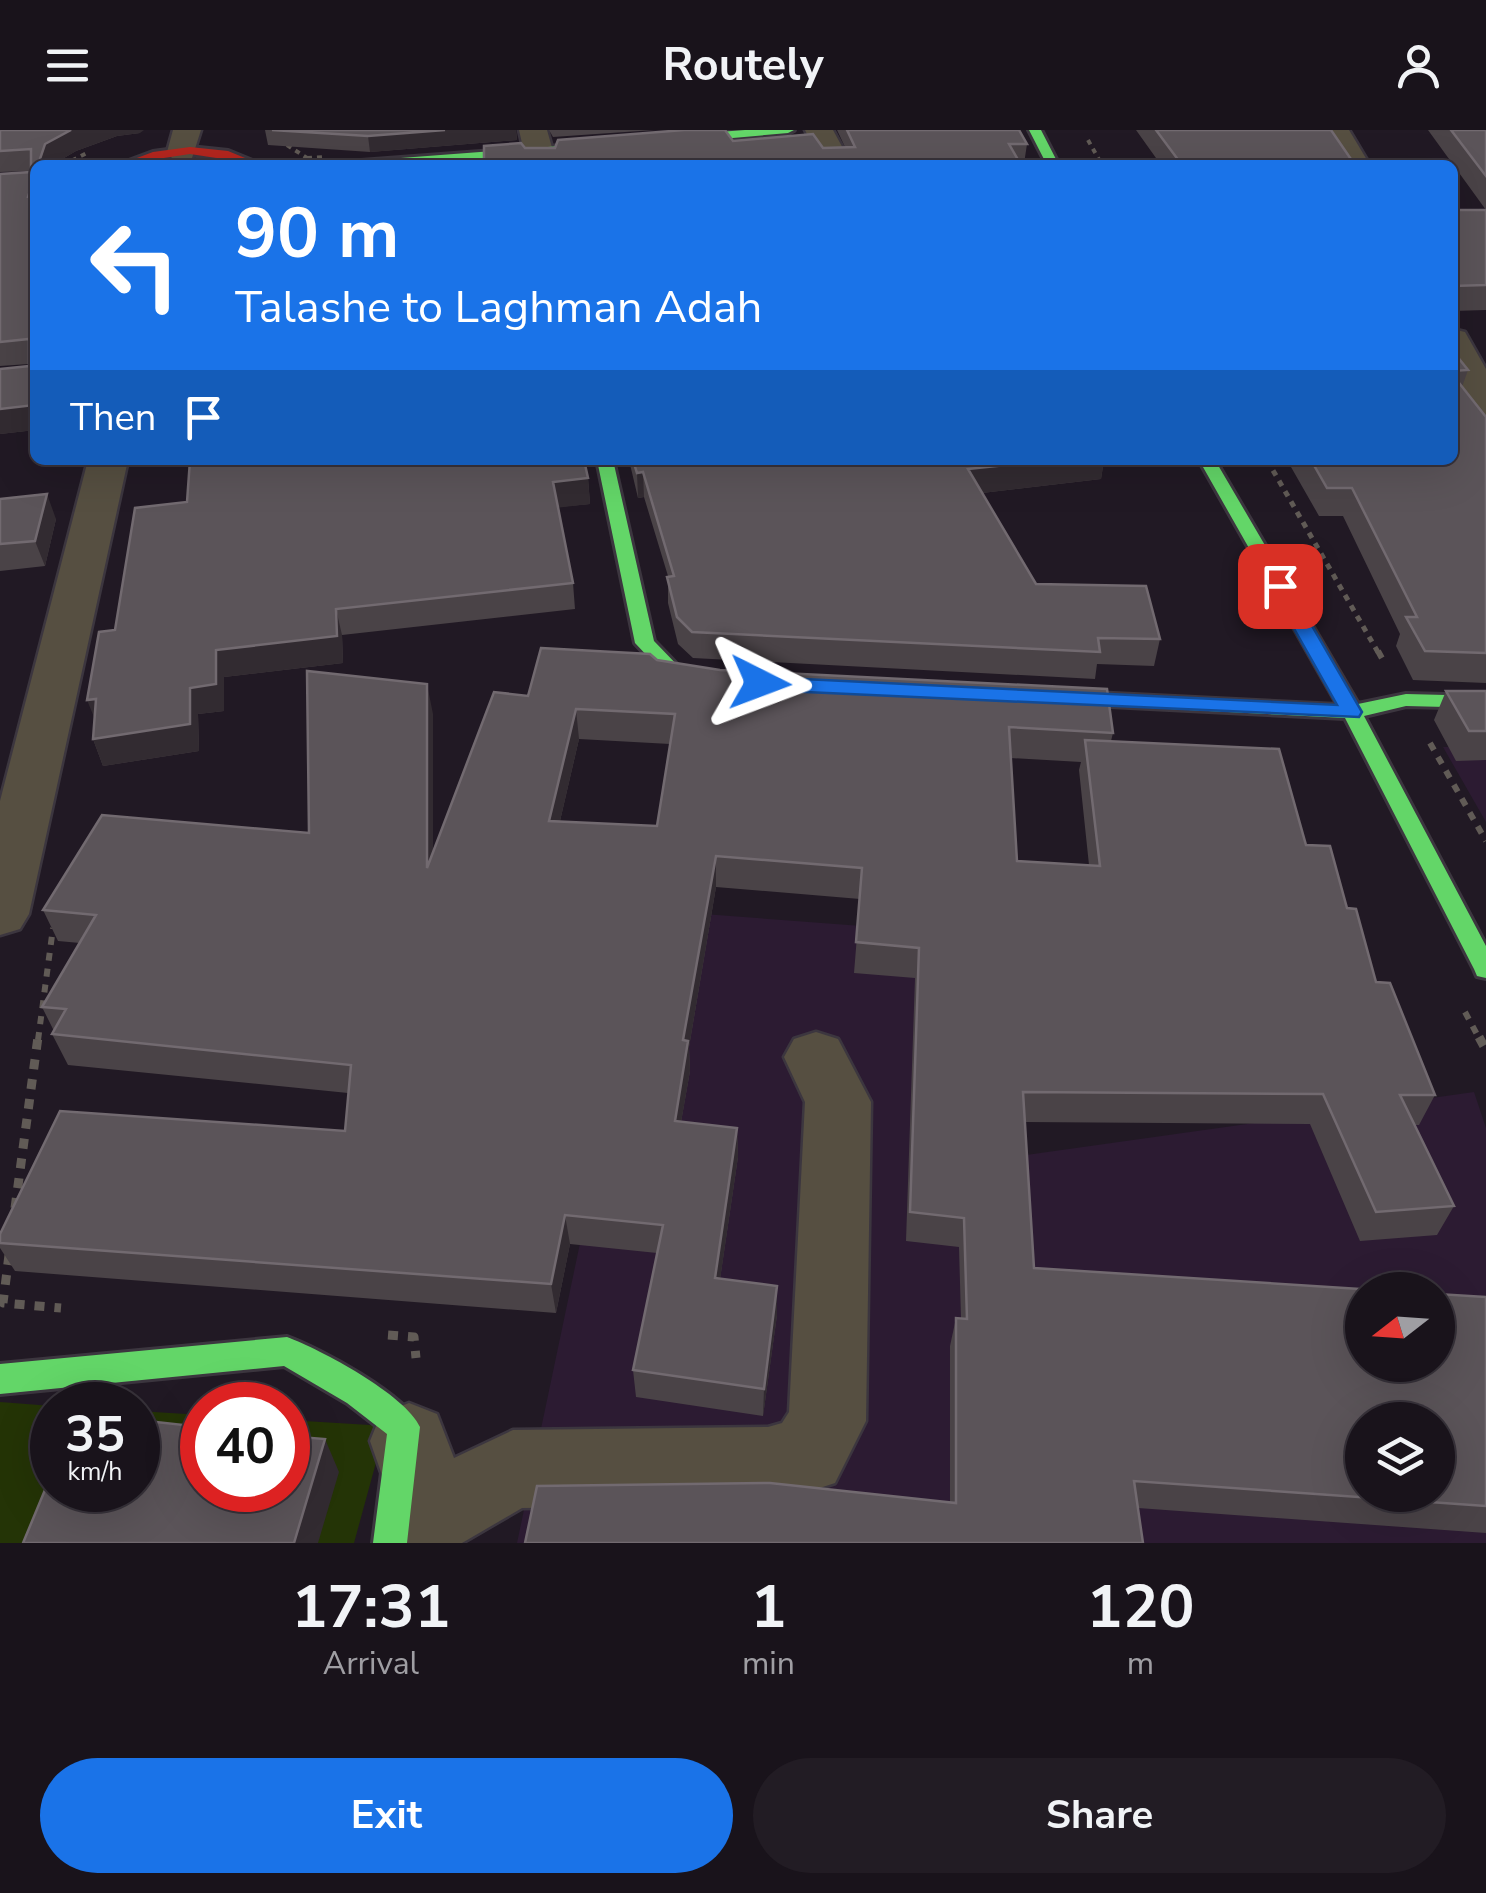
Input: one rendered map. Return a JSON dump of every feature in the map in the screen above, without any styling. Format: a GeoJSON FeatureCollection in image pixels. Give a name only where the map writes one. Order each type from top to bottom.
{"type":"FeatureCollection","features":[{"type":"Feature","properties":{"kind":"main road"},"geometry":{"type":"LineString","coordinates":[[634,142],[788,130]]}},
{"type":"Feature","properties":{"kind":"main road"},"geometry":{"type":"LineString","coordinates":[[1035,130],[1051,160]]}},
{"type":"Feature","properties":{"kind":"main road"},"geometry":{"type":"LineString","coordinates":[[136,160],[184,141],[246,160]]}},
{"type":"Feature","properties":{"kind":"main road"},"geometry":{"type":"LineString","coordinates":[[413,160],[577,147]]}},
{"type":"Feature","properties":{"kind":"main road"},"geometry":{"type":"LineString","coordinates":[[606,465],[645,642],[676,675],[760,683]]}},
{"type":"Feature","properties":{"kind":"main road"},"geometry":{"type":"LineString","coordinates":[[1210,465],[1352,712],[1486,969]]}},
{"type":"Feature","properties":{"kind":"main road"},"geometry":{"type":"LineString","coordinates":[[1012,696],[1352,712],[1406,700],[1486,702]]}},
{"type":"Feature","properties":{"kind":"main road"},"geometry":{"type":"LineString","coordinates":[[0,1379],[287,1351],[358,1392],[411,1402],[390,1543]]}},
{"type":"Feature","properties":{"kind":"street"},"geometry":{"type":"LineString","coordinates":[[819,130],[834,160]]}},
{"type":"Feature","properties":{"kind":"street"},"geometry":{"type":"LineString","coordinates":[[1336,130],[1352,160]]}},
{"type":"Feature","properties":{"kind":"street"},"geometry":{"type":"LineString","coordinates":[[1458,324],[1486,322]]}},
{"type":"Feature","properties":{"kind":"street"},"geometry":{"type":"LineString","coordinates":[[1458,351],[1486,404]]}},
{"type":"Feature","properties":{"kind":"street"},"geometry":{"type":"LineString","coordinates":[[0,914],[107,465]]}},
{"type":"Feature","properties":{"kind":"street"},"geometry":{"type":"LineString","coordinates":[[411,1402],[435,1514],[513,1469],[768,1466],[807,1456],[827,1421],[838,1102],[816,1057]]}},
{"type":"Feature","properties":{"kind":"path"},"geometry":{"type":"LineString","coordinates":[[1083,130],[1099,160]]}},
{"type":"Feature","properties":{"kind":"path"},"geometry":{"type":"LineString","coordinates":[[1270,465],[1486,841]]}},
{"type":"Feature","properties":{"kind":"path"},"geometry":{"type":"LineString","coordinates":[[13,1227],[54,920]]}},
{"type":"Feature","properties":{"kind":"path"},"geometry":{"type":"LineString","coordinates":[[10,1246],[3,1304],[81,1310]]}},
{"type":"Feature","properties":{"kind":"path"},"geometry":{"type":"LineString","coordinates":[[374,1334],[414,1337],[411,1402]]}},
{"type":"Feature","properties":{"kind":"shaded area"},"geometry":{"type":"Polygon","coordinates":[[[1443,747],[1486,747],[1486,822],[1443,747]]]}},
{"type":"Feature","properties":{"kind":"shaded area"},"geometry":{"type":"Polygon","coordinates":[[[650,910],[1008,937],[1019,1156],[1474,1092],[1486,1128],[1486,1543],[517,1543],[650,910]]]}},
{"type":"Feature","properties":{"kind":"green space"},"geometry":{"type":"Polygon","coordinates":[[[0,1402],[30,1404],[30,1512],[160,1512],[160,1412],[180,1414],[180,1512],[310,1512],[310,1421],[386,1426],[354,1543],[0,1543],[0,1402]]]}},
{"type":"Feature","properties":{"kind":"building"},"geometry":{"type":"Polygon","coordinates":[[[0,130],[71,130],[45,144],[40,160],[31,160],[31,149],[0,151],[0,130]]]}},
{"type":"Feature","properties":{"kind":"building"},"geometry":{"type":"Polygon","coordinates":[[[272,130],[445,130],[368,136],[272,130]]]}},
{"type":"Feature","properties":{"kind":"building"},"geometry":{"type":"Polygon","coordinates":[[[725,130],[733,141],[813,134],[823,148],[855,147],[847,130],[1019,130],[1027,144],[1009,144],[1018,160],[484,160],[484,146],[521,143],[525,148],[555,148],[558,140],[725,130]]]}},
{"type":"Feature","properties":{"kind":"building"},"geometry":{"type":"Polygon","coordinates":[[[1156,130],[1331,130],[1352,160],[1178,160],[1156,130]]]}},
{"type":"Feature","properties":{"kind":"building"},"geometry":{"type":"Polygon","coordinates":[[[1451,130],[1486,130],[1486,176],[1451,130]]]}},
{"type":"Feature","properties":{"kind":"building"},"geometry":{"type":"Polygon","coordinates":[[[30,172],[30,406],[0,409],[0,369],[29,366],[29,339],[0,342],[0,174],[30,172]]]}},
{"type":"Feature","properties":{"kind":"building"},"geometry":{"type":"Polygon","coordinates":[[[1458,210],[1486,210],[1486,285],[1458,286],[1458,210]]]}},
{"type":"Feature","properties":{"kind":"building"},"geometry":{"type":"Polygon","coordinates":[[[1458,358],[1468,370],[1458,371],[1458,358]]]}},
{"type":"Feature","properties":{"kind":"building"},"geometry":{"type":"Polygon","coordinates":[[[1458,382],[1486,417],[1486,653],[1425,651],[1406,617],[1417,617],[1352,488],[1327,488],[1314,465],[1458,465],[1458,382]]]}},
{"type":"Feature","properties":{"kind":"building"},"geometry":{"type":"Polygon","coordinates":[[[190,465],[585,465],[588,478],[553,482],[573,583],[336,609],[337,636],[216,650],[216,684],[190,688],[190,724],[93,739],[96,699],[87,700],[99,632],[115,630],[135,508],[187,502],[190,465]]]}},
{"type":"Feature","properties":{"kind":"building"},"geometry":{"type":"Polygon","coordinates":[[[635,465],[1005,465],[968,469],[1036,584],[1146,586],[1160,639],[1098,638],[1100,652],[692,632],[677,617],[667,577],[674,576],[643,472],[637,473],[635,465]]]}},
{"type":"Feature","properties":{"kind":"building"},"geometry":{"type":"Polygon","coordinates":[[[47,494],[35,541],[0,544],[0,499],[47,494]]]}},
{"type":"Feature","properties":{"kind":"building"},"geometry":{"type":"Polygon","coordinates":[[[541,648],[650,654],[657,660],[720,670],[1107,689],[1113,733],[1009,727],[1017,861],[1100,866],[1085,740],[1279,749],[1306,845],[1330,846],[1347,908],[1356,909],[1376,982],[1390,983],[1435,1095],[1400,1095],[1454,1206],[1376,1212],[1323,1094],[1023,1092],[1034,1268],[1345,1288],[1345,1382],[1455,1382],[1455,1295],[1486,1297],[1486,1506],[1455,1504],[1455,1402],[1345,1402],[1345,1496],[1134,1481],[1143,1543],[525,1543],[537,1486],[770,1483],[956,1503],[956,1318],[967,1319],[964,1218],[910,1212],[919,948],[856,942],[862,868],[716,856],[683,1040],[688,1041],[675,1121],[737,1128],[715,1278],[777,1286],[764,1389],[633,1370],[663,1225],[565,1215],[551,1284],[0,1243],[0,1234],[60,1111],[345,1131],[351,1065],[52,1034],[66,1009],[42,1007],[96,915],[43,910],[102,815],[309,833],[307,671],[427,684],[427,868],[494,692],[528,696],[541,648]],[[576,709],[549,821],[657,826],[675,714],[576,709]]]}},
{"type":"Feature","properties":{"kind":"building"},"geometry":{"type":"Polygon","coordinates":[[[1446,691],[1486,691],[1486,731],[1469,731],[1446,691]]]}},
{"type":"Feature","properties":{"kind":"building"},"geometry":{"type":"Polygon","coordinates":[[[160,1422],[180,1425],[180,1512],[303,1512],[294,1543],[23,1543],[36,1512],[160,1512],[160,1422]]]}},
{"type":"Feature","properties":{"kind":"building"},"geometry":{"type":"Polygon","coordinates":[[[310,1438],[325,1439],[310,1489],[310,1438]]]}},
{"type":"Feature","properties":{"kind":"traffic: fast"},"geometry":{"type":"LineString","coordinates":[[653,141],[788,130]]}},
{"type":"Feature","properties":{"kind":"traffic: fast"},"geometry":{"type":"LineString","coordinates":[[1035,130],[1050,160]]}},
{"type":"Feature","properties":{"kind":"traffic: fast"},"geometry":{"type":"LineString","coordinates":[[422,160],[557,149]]}},
{"type":"Feature","properties":{"kind":"traffic: fast"},"geometry":{"type":"LineString","coordinates":[[606,465],[645,643],[676,675],[731,682]]}},
{"type":"Feature","properties":{"kind":"traffic: fast"},"geometry":{"type":"LineString","coordinates":[[1210,465],[1352,712],[1486,969]]}},
{"type":"Feature","properties":{"kind":"traffic: fast"},"geometry":{"type":"LineString","coordinates":[[1032,696],[1352,712],[1406,700],[1486,702]]}},
{"type":"Feature","properties":{"kind":"traffic: fast"},"geometry":{"type":"LineString","coordinates":[[0,1379],[287,1351],[358,1392],[404,1427],[390,1543]]}},
{"type":"Feature","properties":{"kind":"traffic: jam"},"geometry":{"type":"LineString","coordinates":[[140,160],[190,150],[224,153],[245,160]]}},
{"type":"Feature","properties":{"kind":"route"},"geometry":{"type":"LineString","coordinates":[[760,683],[1352,712],[1280,586]]}}]}
